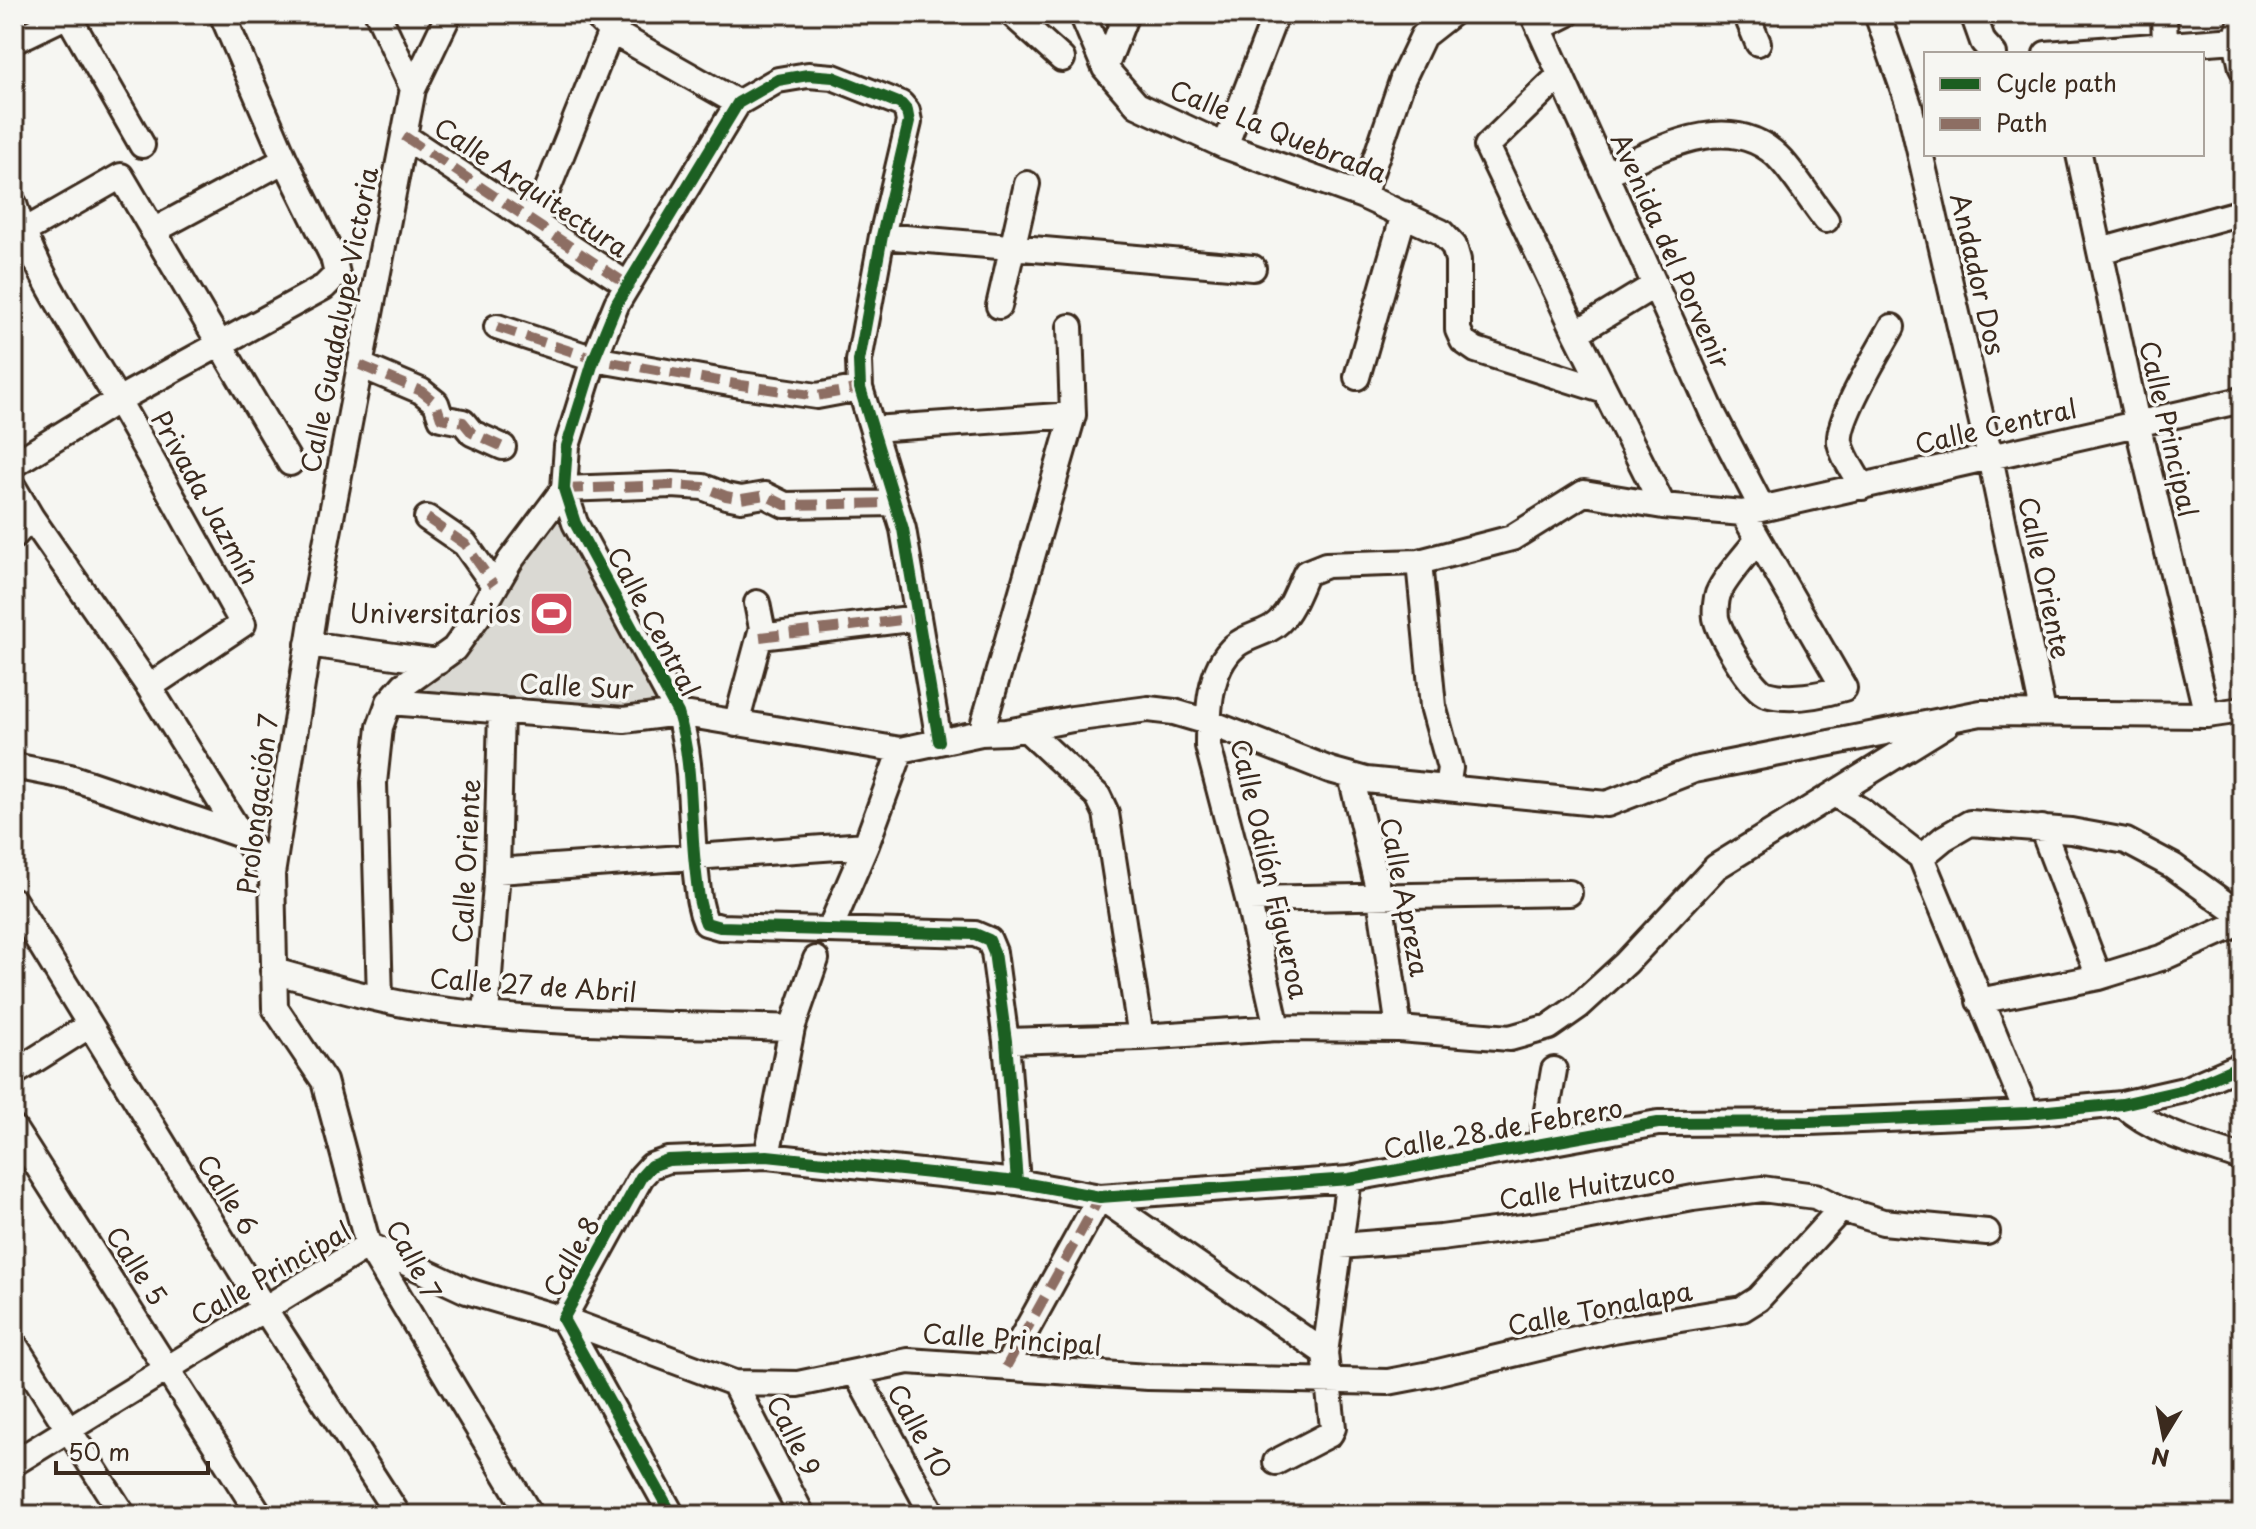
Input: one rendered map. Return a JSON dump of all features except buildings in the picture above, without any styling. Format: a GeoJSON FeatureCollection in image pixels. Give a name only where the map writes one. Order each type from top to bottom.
{"type":"FeatureCollection","features":[{"type":"Feature","properties":{"kind":"street"},"geometry":{"type":"LineString","coordinates":[[14,41],[68,14],[142,145]]}},
{"type":"Feature","properties":{"kind":"street"},"geometry":{"type":"LineString","coordinates":[[14,464],[118,400],[324,287],[337,274],[333,257],[285,160],[222,14]]}},
{"type":"Feature","properties":{"kind":"street"},"geometry":{"type":"LineString","coordinates":[[378,14],[413,89]]}},
{"type":"Feature","properties":{"kind":"street","name":"Calle Guadalupe Victoria"},"geometry":{"type":"LineString","coordinates":[[308,644],[413,89],[449,14]]}},
{"type":"Feature","properties":{"kind":"street"},"geometry":{"type":"LineString","coordinates":[[1012,14],[1062,59]]}},
{"type":"Feature","properties":{"kind":"street","name":"Calle La Quebrada"},"geometry":{"type":"LineString","coordinates":[[1082,14],[1105,68],[1137,105],[1225,146],[1363,196],[1441,232],[1454,246],[1458,260],[1458,330],[1463,341],[1476,350],[1605,391]]}},
{"type":"Feature","properties":{"kind":"street"},"geometry":{"type":"LineString","coordinates":[[1105,68],[1126,14]]}},
{"type":"Feature","properties":{"kind":"street"},"geometry":{"type":"LineString","coordinates":[[1225,146],[1276,14]]}},
{"type":"Feature","properties":{"kind":"street"},"geometry":{"type":"LineString","coordinates":[[1363,196],[1403,78],[1423,36],[1451,14]]}},
{"type":"Feature","properties":{"kind":"street"},"geometry":{"type":"LineString","coordinates":[[1536,21],[1567,14]]}},
{"type":"Feature","properties":{"kind":"street"},"geometry":{"type":"LineString","coordinates":[[1746,14],[1758,43]]}},
{"type":"Feature","properties":{"kind":"street","name":"Andador Dos"},"geometry":{"type":"LineString","coordinates":[[1877,14],[1916,89],[1924,129]]}},
{"type":"Feature","properties":{"kind":"street"},"geometry":{"type":"LineString","coordinates":[[1973,14],[1983,42],[1991,52]]}},
{"type":"Feature","properties":{"kind":"street"},"geometry":{"type":"LineString","coordinates":[[2164,14],[2165,45]]}},
{"type":"Feature","properties":{"kind":"street"},"geometry":{"type":"LineString","coordinates":[[534,223],[610,20],[738,103]]}},
{"type":"Feature","properties":{"kind":"street","name":"Avenida del Porvenir"},"geometry":{"type":"LineString","coordinates":[[1536,21],[1713,414],[1753,510],[1758,539],[1844,688],[1825,693],[1782,696],[1763,693],[1752,684],[1717,620],[1716,606],[1718,593],[1758,539]]}},
{"type":"Feature","properties":{"kind":"street"},"geometry":{"type":"LineString","coordinates":[[2082,52],[2165,45],[2239,30],[2242,68]]}},
{"type":"Feature","properties":{"kind":"street"},"geometry":{"type":"LineString","coordinates":[[380,999],[374,783],[380,727],[389,702],[404,685],[454,649],[478,616],[494,585],[564,489],[567,446],[594,359],[617,303],[738,103],[778,80],[808,75],[833,77],[901,104],[907,111],[909,122],[882,236],[859,361],[860,388],[903,529],[939,741]]}},
{"type":"Feature","properties":{"kind":"street"},"geometry":{"type":"LineString","coordinates":[[1560,75],[1487,146],[1663,506]]}},
{"type":"Feature","properties":{"kind":"street"},"geometry":{"type":"LineString","coordinates":[[1605,174],[1678,141],[1722,134],[1751,140],[1780,158],[1826,220]]}},
{"type":"Feature","properties":{"kind":"street","name":"Calle Arquitectura"},"geometry":{"type":"LineString","coordinates":[[404,136],[628,285]]}},
{"type":"Feature","properties":{"kind":"street","name":"Andador Dos"},"geometry":{"type":"LineString","coordinates":[[1929,156],[1990,457]]}},
{"type":"Feature","properties":{"kind":"street","name":"Calle Principal"},"geometry":{"type":"LineString","coordinates":[[2079,156],[2137,423],[2207,715]]}},
{"type":"Feature","properties":{"kind":"street"},"geometry":{"type":"LineString","coordinates":[[153,231],[285,160]]}},
{"type":"Feature","properties":{"kind":"street"},"geometry":{"type":"LineString","coordinates":[[18,234],[121,176],[290,463]]}},
{"type":"Feature","properties":{"kind":"street"},"geometry":{"type":"LineString","coordinates":[[999,306],[1027,184]]}},
{"type":"Feature","properties":{"kind":"street","name":"Privada Jazmín"},"geometry":{"type":"LineString","coordinates":[[14,204],[18,234],[118,400],[243,624],[149,687]]}},
{"type":"Feature","properties":{"kind":"street"},"geometry":{"type":"LineString","coordinates":[[2100,251],[2242,212]]}},
{"type":"Feature","properties":{"kind":"street"},"geometry":{"type":"LineString","coordinates":[[1357,377],[1404,214]]}},
{"type":"Feature","properties":{"kind":"street"},"geometry":{"type":"LineString","coordinates":[[882,236],[1253,268]]}},
{"type":"Feature","properties":{"kind":"street"},"geometry":{"type":"LineString","coordinates":[[1576,333],[1655,285]]}},
{"type":"Feature","properties":{"kind":"street"},"geometry":{"type":"LineString","coordinates":[[497,327],[594,359],[817,396],[860,388]]}},
{"type":"Feature","properties":{"kind":"street"},"geometry":{"type":"LineString","coordinates":[[981,733],[1073,415],[1070,327]]}},
{"type":"Feature","properties":{"kind":"street"},"geometry":{"type":"LineString","coordinates":[[1862,487],[1843,451],[1840,438],[1845,417],[1892,327]]}},
{"type":"Feature","properties":{"kind":"street"},"geometry":{"type":"LineString","coordinates":[[360,365],[421,391],[436,403],[441,418],[463,422],[472,433],[503,447]]}},
{"type":"Feature","properties":{"kind":"street","name":"Calle Central"},"geometry":{"type":"LineString","coordinates":[[1419,562],[1512,538],[1584,493],[1663,506],[1753,510],[2242,400]]}},
{"type":"Feature","properties":{"kind":"street"},"geometry":{"type":"LineString","coordinates":[[873,429],[1073,415]]}},
{"type":"Feature","properties":{"kind":"street","name":"Calle Oriente"},"geometry":{"type":"LineString","coordinates":[[1990,457],[2043,712]]}},
{"type":"Feature","properties":{"kind":"street"},"geometry":{"type":"LineString","coordinates":[[564,489],[672,485],[703,487],[741,499],[765,495],[785,505],[895,503]]}},
{"type":"Feature","properties":{"kind":"street"},"geometry":{"type":"LineString","coordinates":[[14,488],[149,687],[241,835],[272,874]]}},
{"type":"Feature","properties":{"kind":"street","name":"Calle Central"},"geometry":{"type":"LineString","coordinates":[[564,489],[575,523],[678,713],[685,736],[694,858],[701,910],[706,923],[720,927],[830,929]]}},
{"type":"Feature","properties":{"kind":"street"},"geometry":{"type":"LineString","coordinates":[[14,536],[31,517]]}},
{"type":"Feature","properties":{"kind":"street"},"geometry":{"type":"LineString","coordinates":[[427,518],[465,544],[494,585]]}},
{"type":"Feature","properties":{"kind":"street"},"geometry":{"type":"LineString","coordinates":[[1419,562],[1433,706],[1450,768],[1447,788]]}},
{"type":"Feature","properties":{"kind":"street","name":"Calle Odilón Figueroa"},"geometry":{"type":"LineString","coordinates":[[1277,1028],[1248,899],[1208,746],[1208,722],[1219,664],[1235,645],[1276,625],[1289,610],[1306,573],[1326,565],[1419,562]]}},
{"type":"Feature","properties":{"kind":"street"},"geometry":{"type":"LineString","coordinates":[[736,724],[762,628],[757,603]]}},
{"type":"Feature","properties":{"kind":"street"},"geometry":{"type":"LineString","coordinates":[[760,637],[918,618]]}},
{"type":"Feature","properties":{"kind":"street"},"geometry":{"type":"LineString","coordinates":[[308,644],[438,662]]}},
{"type":"Feature","properties":{"kind":"street","name":"Prolongación 7"},"geometry":{"type":"LineString","coordinates":[[273,971],[272,874],[308,644]]}},
{"type":"Feature","properties":{"kind":"street","name":"Calle Sur"},"geometry":{"type":"LineString","coordinates":[[389,702],[624,720],[678,713],[901,750]]}},
{"type":"Feature","properties":{"kind":"street"},"geometry":{"type":"LineString","coordinates":[[1017,1182],[1006,1041],[994,952],[989,940],[975,934],[830,929],[866,845],[901,750],[981,733],[1007,732],[1148,709],[1174,712],[1208,722],[1351,776],[1607,804],[1694,770],[1959,716],[2043,712],[2207,715],[2242,710]]}},
{"type":"Feature","properties":{"kind":"street","name":"Calle Oriente"},"geometry":{"type":"LineString","coordinates":[[486,1015],[497,871],[501,710]]}},
{"type":"Feature","properties":{"kind":"street"},"geometry":{"type":"LineString","coordinates":[[1006,1041],[1141,1037],[1277,1028],[1399,1029],[1510,1038],[1549,1027],[1579,1006],[1626,963],[1716,867],[1959,716]]}},
{"type":"Feature","properties":{"kind":"street"},"geometry":{"type":"LineString","coordinates":[[1025,728],[1098,796],[1106,813],[1141,1037]]}},
{"type":"Feature","properties":{"kind":"street"},"geometry":{"type":"LineString","coordinates":[[14,766],[70,777],[241,835]]}},
{"type":"Feature","properties":{"kind":"street","name":"Calle Apreza"},"geometry":{"type":"LineString","coordinates":[[1351,776],[1380,897],[1399,1029]]}},
{"type":"Feature","properties":{"kind":"street"},"geometry":{"type":"LineString","coordinates":[[1836,795],[1921,857],[2027,1113]]}},
{"type":"Feature","properties":{"kind":"street"},"geometry":{"type":"LineString","coordinates":[[1921,857],[1944,838],[1970,823],[2042,828],[2126,841],[2173,866],[2242,916]]}},
{"type":"Feature","properties":{"kind":"street"},"geometry":{"type":"LineString","coordinates":[[2042,828],[2099,977]]}},
{"type":"Feature","properties":{"kind":"street"},"geometry":{"type":"LineString","coordinates":[[497,871],[866,845]]}},
{"type":"Feature","properties":{"kind":"street"},"geometry":{"type":"LineString","coordinates":[[1248,899],[1569,893]]}},
{"type":"Feature","properties":{"kind":"street","name":"Calle 6"},"geometry":{"type":"LineString","coordinates":[[14,901],[264,1308],[398,1515]]}},
{"type":"Feature","properties":{"kind":"street"},"geometry":{"type":"LineString","coordinates":[[1979,1001],[2099,977],[2164,957],[2242,922]]}},
{"type":"Feature","properties":{"kind":"street"},"geometry":{"type":"LineString","coordinates":[[767,1156],[792,1028],[816,959]]}},
{"type":"Feature","properties":{"kind":"street","name":"Calle 27 de Abril"},"geometry":{"type":"LineString","coordinates":[[273,971],[380,999],[486,1015],[792,1028]]}},
{"type":"Feature","properties":{"kind":"street","name":"Calle 7"},"geometry":{"type":"LineString","coordinates":[[273,971],[275,1008],[324,1081],[368,1245],[530,1515]]}},
{"type":"Feature","properties":{"kind":"street"},"geometry":{"type":"LineString","coordinates":[[14,1073],[90,1025]]}},
{"type":"Feature","properties":{"kind":"street","name":"Calle 28 de Febrero"},"geometry":{"type":"LineString","coordinates":[[767,1156],[1017,1182],[1100,1197],[1349,1179],[1658,1123],[1809,1122],[2027,1113],[2122,1104],[2184,1090],[2242,1065]]}},
{"type":"Feature","properties":{"kind":"street"},"geometry":{"type":"LineString","coordinates":[[1541,1145],[1554,1070]]}},
{"type":"Feature","properties":{"kind":"street"},"geometry":{"type":"LineString","coordinates":[[2122,1104],[2161,1131],[2242,1158]]}},
{"type":"Feature","properties":{"kind":"street","name":"Calle 5"},"geometry":{"type":"LineString","coordinates":[[14,1129],[260,1515]]}},
{"type":"Feature","properties":{"kind":"street","name":"Calle 8"},"geometry":{"type":"LineString","coordinates":[[672,1515],[563,1319],[641,1177],[651,1166],[668,1160],[767,1156]]}},
{"type":"Feature","properties":{"kind":"street"},"geometry":{"type":"LineString","coordinates":[[1276,1462],[1330,1434],[1333,1420],[1325,1353],[1349,1179]]}},
{"type":"Feature","properties":{"kind":"street","name":"Calle Huitzuco"},"geometry":{"type":"LineString","coordinates":[[1340,1246],[1501,1230],[1762,1189],[1815,1196],[1841,1209],[1883,1222],[1987,1232]]}},
{"type":"Feature","properties":{"kind":"street"},"geometry":{"type":"LineString","coordinates":[[1006,1367],[1100,1197],[1325,1353]]}},
{"type":"Feature","properties":{"kind":"street","name":"Calle Tonalapa"},"geometry":{"type":"LineString","coordinates":[[1328,1381],[1388,1382],[1613,1330],[1717,1316],[1742,1309],[1758,1299],[1841,1209]]}},
{"type":"Feature","properties":{"kind":"street","name":"Calle Principal"},"geometry":{"type":"LineString","coordinates":[[14,1463],[368,1245],[467,1291],[563,1319],[734,1383],[798,1384],[908,1361],[1148,1377],[1328,1381]]}},
{"type":"Feature","properties":{"kind":"street"},"geometry":{"type":"LineString","coordinates":[[14,1344],[123,1515]]}},
{"type":"Feature","properties":{"kind":"street","name":"Calle 10"},"geometry":{"type":"LineString","coordinates":[[856,1373],[933,1515]]}},
{"type":"Feature","properties":{"kind":"street","name":"Calle 9"},"geometry":{"type":"LineString","coordinates":[[734,1383],[802,1515]]}},
{"type":"Feature","properties":{"kind":"shaded area","name":"Universitarios"},"geometry":{"type":"Polygon","coordinates":[[[562,506],[669,708],[617,714],[401,697],[493,607],[562,506]]]}},
{"type":"Feature","properties":{"kind":"marked path"},"geometry":{"type":"LineString","coordinates":[[404,136],[628,285]]}},
{"type":"Feature","properties":{"kind":"marked path"},"geometry":{"type":"LineString","coordinates":[[497,327],[594,359],[741,385],[817,396],[860,388]]}},
{"type":"Feature","properties":{"kind":"marked path"},"geometry":{"type":"LineString","coordinates":[[360,365],[421,391],[436,403],[441,418],[463,422],[472,433],[503,447]]}},
{"type":"Feature","properties":{"kind":"marked path"},"geometry":{"type":"LineString","coordinates":[[564,489],[672,485],[703,487],[741,499],[765,495],[785,505],[895,503]]}},
{"type":"Feature","properties":{"kind":"marked path"},"geometry":{"type":"LineString","coordinates":[[427,518],[465,544],[494,585]]}},
{"type":"Feature","properties":{"kind":"marked path"},"geometry":{"type":"LineString","coordinates":[[760,637],[918,618]]}},
{"type":"Feature","properties":{"kind":"marked path"},"geometry":{"type":"LineString","coordinates":[[1006,1367],[1100,1197]]}},
{"type":"Feature","properties":{"kind":"cycle path"},"geometry":{"type":"LineString","coordinates":[[939,741],[903,529],[860,388],[859,361],[882,236],[909,122],[907,111],[901,104],[833,77],[808,75],[778,80],[738,103],[617,303],[594,359],[567,446],[564,489],[575,523],[678,713],[687,752],[698,893],[706,923],[720,927],[975,934],[989,940],[994,952],[1006,1041],[1017,1182]]}},
{"type":"Feature","properties":{"kind":"cycle path"},"geometry":{"type":"LineString","coordinates":[[672,1515],[563,1319],[641,1177],[651,1166],[668,1160],[767,1156],[1017,1182],[1100,1197],[1349,1179],[1658,1123],[1937,1117],[2122,1104],[2184,1090],[2242,1065]]}},
{"type":"Feature","properties":{"kind":"place","name":"Universitarios"},"geometry":{"type":"Point","coordinates":[552,614]}}]}
